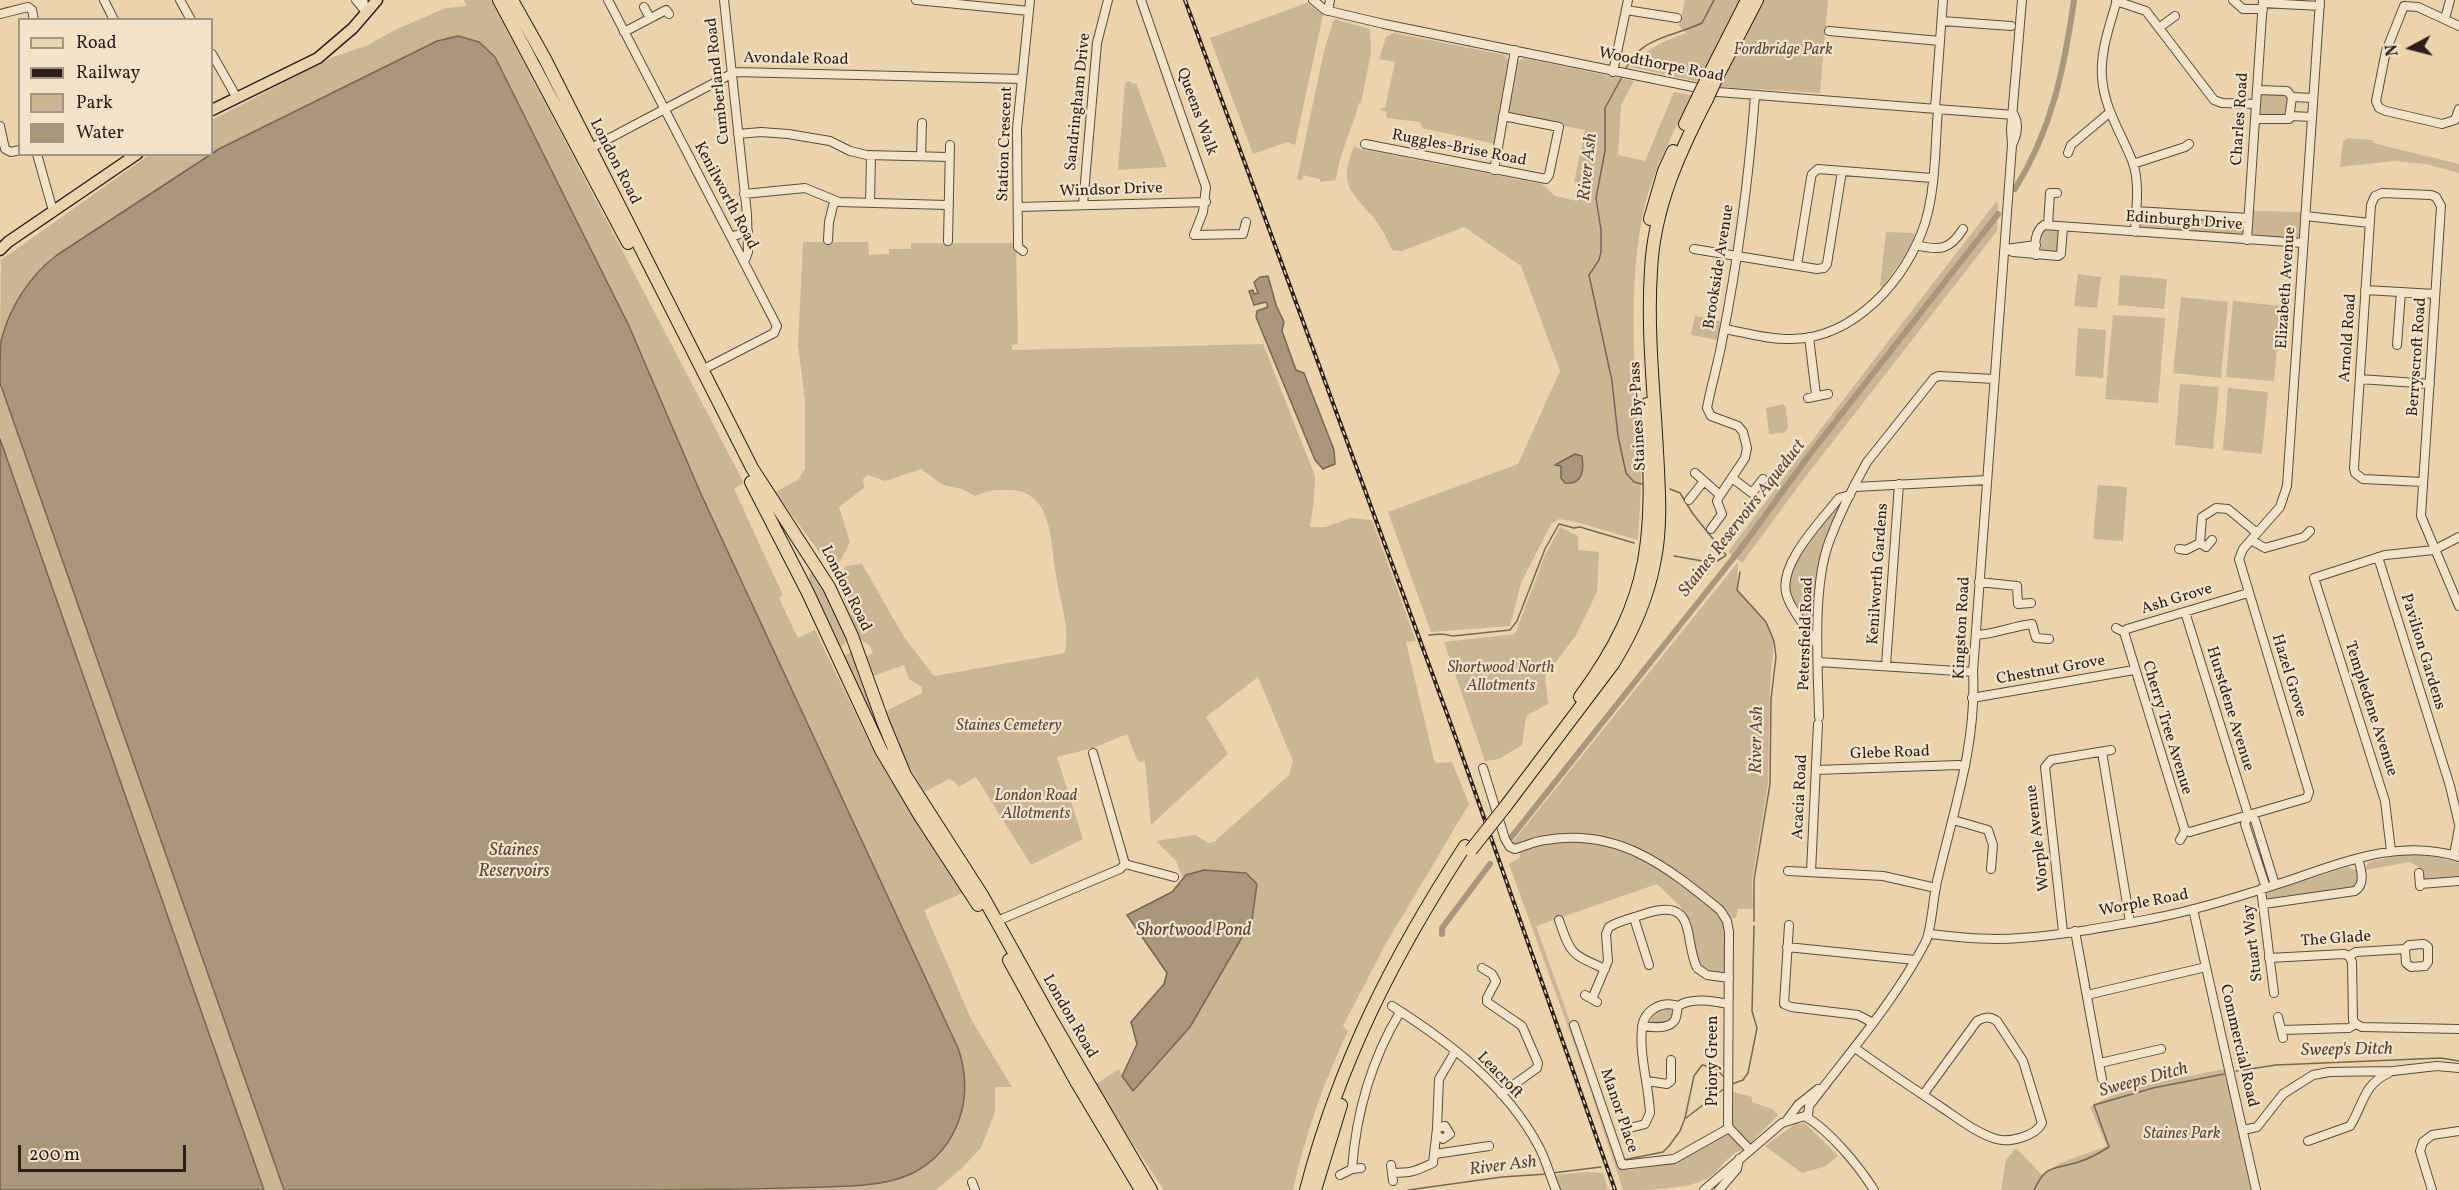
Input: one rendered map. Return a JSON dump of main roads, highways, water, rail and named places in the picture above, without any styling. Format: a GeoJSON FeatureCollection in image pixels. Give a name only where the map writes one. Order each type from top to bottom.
{"type":"FeatureCollection","features":[{"type":"Feature","properties":{"kind":"highway"},"geometry":{"type":"LineString","coordinates":[[499,0],[655,295],[827,633],[894,774],[977,903],[1050,1035],[1141,1190]]}},
{"type":"Feature","properties":{"kind":"highway","name":"London Road"},"geometry":{"type":"LineString","coordinates":[[512,0],[545,59],[765,490],[820,570],[852,636],[905,775],[997,921],[1151,1190]]}},
{"type":"Feature","properties":{"kind":"highway","name":"Staines By-Pass"},"geometry":{"type":"LineString","coordinates":[[1382,1005],[1386,987],[1412,929],[1468,848],[1613,664],[1625,644],[1646,596],[1654,564],[1659,520],[1651,306],[1653,247],[1670,178],[1703,97],[1747,0]]}},
{"type":"Feature","properties":{"kind":"highway","name":"Staines By-Pass"},"geometry":{"type":"LineString","coordinates":[[1713,76],[1757,0]]}},
{"type":"Feature","properties":{"kind":"highway"},"geometry":{"type":"LineString","coordinates":[[820,570],[809,570],[806,579],[826,621],[827,633]]}},
{"type":"Feature","properties":{"kind":"highway"},"geometry":{"type":"LineString","coordinates":[[834,648],[840,651],[847,648],[852,642],[852,636]]}},
{"type":"Feature","properties":{"kind":"highway"},"geometry":{"type":"LineString","coordinates":[[1306,1190],[1336,1097],[1382,1005]]}},
{"type":"Feature","properties":{"kind":"highway"},"geometry":{"type":"LineString","coordinates":[[1315,1190],[1342,1103],[1382,1005]]}},
{"type":"Feature","properties":{"kind":"main road"},"geometry":{"type":"LineString","coordinates":[[213,110],[308,62],[329,44],[363,4],[376,0]]}},
{"type":"Feature","properties":{"kind":"main road"},"geometry":{"type":"LineString","coordinates":[[0,250],[133,156]]}},
{"type":"Feature","properties":{"kind":"water","name":"Staines Reservoirs"},"geometry":{"type":"Polygon","coordinates":[[[458,36],[479,42],[495,57],[629,326],[701,494],[958,1048],[965,1084],[959,1120],[942,1150],[929,1163],[913,1173],[868,1185],[761,1189],[284,1190],[0,383],[1,341],[9,316],[22,293],[38,272],[57,255],[208,156],[213,156],[213,153],[219,149],[437,41],[458,36]]]}},
{"type":"Feature","properties":{"kind":"water"},"geometry":{"type":"Polygon","coordinates":[[[1268,276],[1276,305],[1284,322],[1282,331],[1296,370],[1304,373],[1334,450],[1335,464],[1323,469],[1315,460],[1256,317],[1257,311],[1268,307],[1266,302],[1254,305],[1249,291],[1253,290],[1254,294],[1258,293],[1254,282],[1260,277],[1268,276]]]}},
{"type":"Feature","properties":{"kind":"water"},"geometry":{"type":"Polygon","coordinates":[[[0,439],[264,1190],[0,1190],[0,439]]]}},
{"type":"Feature","properties":{"kind":"water"},"geometry":{"type":"Polygon","coordinates":[[[1575,454],[1582,456],[1581,476],[1576,482],[1565,483],[1561,478],[1561,466],[1555,465],[1575,454]]]}},
{"type":"Feature","properties":{"kind":"water","name":"Shortwood Pond"},"geometry":{"type":"Polygon","coordinates":[[[1204,870],[1246,873],[1257,884],[1252,920],[1190,1027],[1133,1091],[1122,1076],[1137,1044],[1131,1022],[1164,984],[1167,973],[1127,915],[1172,892],[1186,875],[1204,870]]]}},
{"type":"Feature","properties":{"kind":"waterway","name":"River Ash"},"geometry":{"type":"LineString","coordinates":[[1625,70],[1640,50],[1649,44],[1702,23],[1714,0]]}},
{"type":"Feature","properties":{"kind":"waterway","name":"Staines Reservoirs Aqueduct"},"geometry":{"type":"LineString","coordinates":[[2015,189],[2028,167],[2055,98],[2066,51],[2074,0]]}},
{"type":"Feature","properties":{"kind":"waterway","name":"River Ash"},"geometry":{"type":"LineString","coordinates":[[1623,75],[1605,108],[1605,151],[1596,198],[1601,230],[1601,252],[1599,260],[1589,275],[1612,381],[1618,436],[1626,473],[1634,482],[1642,484]]}},
{"type":"Feature","properties":{"kind":"waterway","name":"Staines Reservoirs Aqueduct"},"geometry":{"type":"LineString","coordinates":[[1509,840],[1739,551],[1810,454],[1998,214]]}},
{"type":"Feature","properties":{"kind":"waterway","name":"River Ash"},"geometry":{"type":"LineString","coordinates":[[1670,489],[1680,493],[1693,514],[1726,555]]}},
{"type":"Feature","properties":{"kind":"waterway"},"geometry":{"type":"LineString","coordinates":[[1429,635],[1453,636],[1510,630],[1517,621],[1545,549],[1559,524],[1574,528],[1580,527],[1634,543]]}},
{"type":"Feature","properties":{"kind":"waterway"},"geometry":{"type":"LineString","coordinates":[[1674,556],[1714,563],[1725,556]]}},
{"type":"Feature","properties":{"kind":"waterway","name":"River Ash"},"geometry":{"type":"LineString","coordinates":[[1740,572],[1737,590],[1766,622],[1774,641],[1776,657],[1771,699],[1770,784],[1754,880],[1754,921]]}},
{"type":"Feature","properties":{"kind":"waterway","name":"Staines Reservoirs Aqueduct"},"geometry":{"type":"LineString","coordinates":[[1442,934],[1442,928],[1490,864]]}},
{"type":"Feature","properties":{"kind":"waterway","name":"River Ash"},"geometry":{"type":"LineString","coordinates":[[1732,1084],[1743,1080],[1748,1073],[1757,1028],[1752,1011],[1754,926]]}},
{"type":"Feature","properties":{"kind":"waterway","name":"Sweep's Ditch"},"geometry":{"type":"LineString","coordinates":[[2236,1071],[2276,1065],[2441,1058],[2459,1061]]}},
{"type":"Feature","properties":{"kind":"waterway","name":"River Ash"},"geometry":{"type":"LineString","coordinates":[[1623,1160],[1663,1152],[1669,1146],[1680,1131],[1694,1076],[1702,1065],[1715,1068],[1724,1077]]}},
{"type":"Feature","properties":{"kind":"waterway","name":"Sweeps Ditch"},"geometry":{"type":"LineString","coordinates":[[2034,1190],[2046,1172],[2084,1160],[2109,1147],[2094,1105],[2153,1088],[2224,1074]]}},
{"type":"Feature","properties":{"kind":"waterway","name":"River Ash"},"geometry":{"type":"LineString","coordinates":[[1686,1118],[1725,1088]]}},
{"type":"Feature","properties":{"kind":"waterway","name":"River Ash"},"geometry":{"type":"LineString","coordinates":[[1552,1173],[1601,1167]]}},
{"type":"Feature","properties":{"kind":"waterway","name":"River Ash"},"geometry":{"type":"LineString","coordinates":[[1408,1190],[1502,1177],[1547,1174]]}},
{"type":"Feature","properties":{"kind":"railway"},"geometry":{"type":"LineString","coordinates":[[1185,0],[1457,741],[1615,1190]]}},
{"type":"Feature","properties":{"kind":"park label","name":"Fordbridge Park"},"geometry":{"type":"Point","coordinates":[1783,51]}},
{"type":"Feature","properties":{"kind":"park label","name":"Shortwood North Allotments"},"geometry":{"type":"Point","coordinates":[1501,678]}},
{"type":"Feature","properties":{"kind":"park label","name":"Staines Cemetery"},"geometry":{"type":"Point","coordinates":[1009,727]}},
{"type":"Feature","properties":{"kind":"park label","name":"London Road Allotments"},"geometry":{"type":"Point","coordinates":[1036,806]}},
{"type":"Feature","properties":{"kind":"park label","name":"Staines Park"},"geometry":{"type":"Point","coordinates":[2182,1135]}}]}
